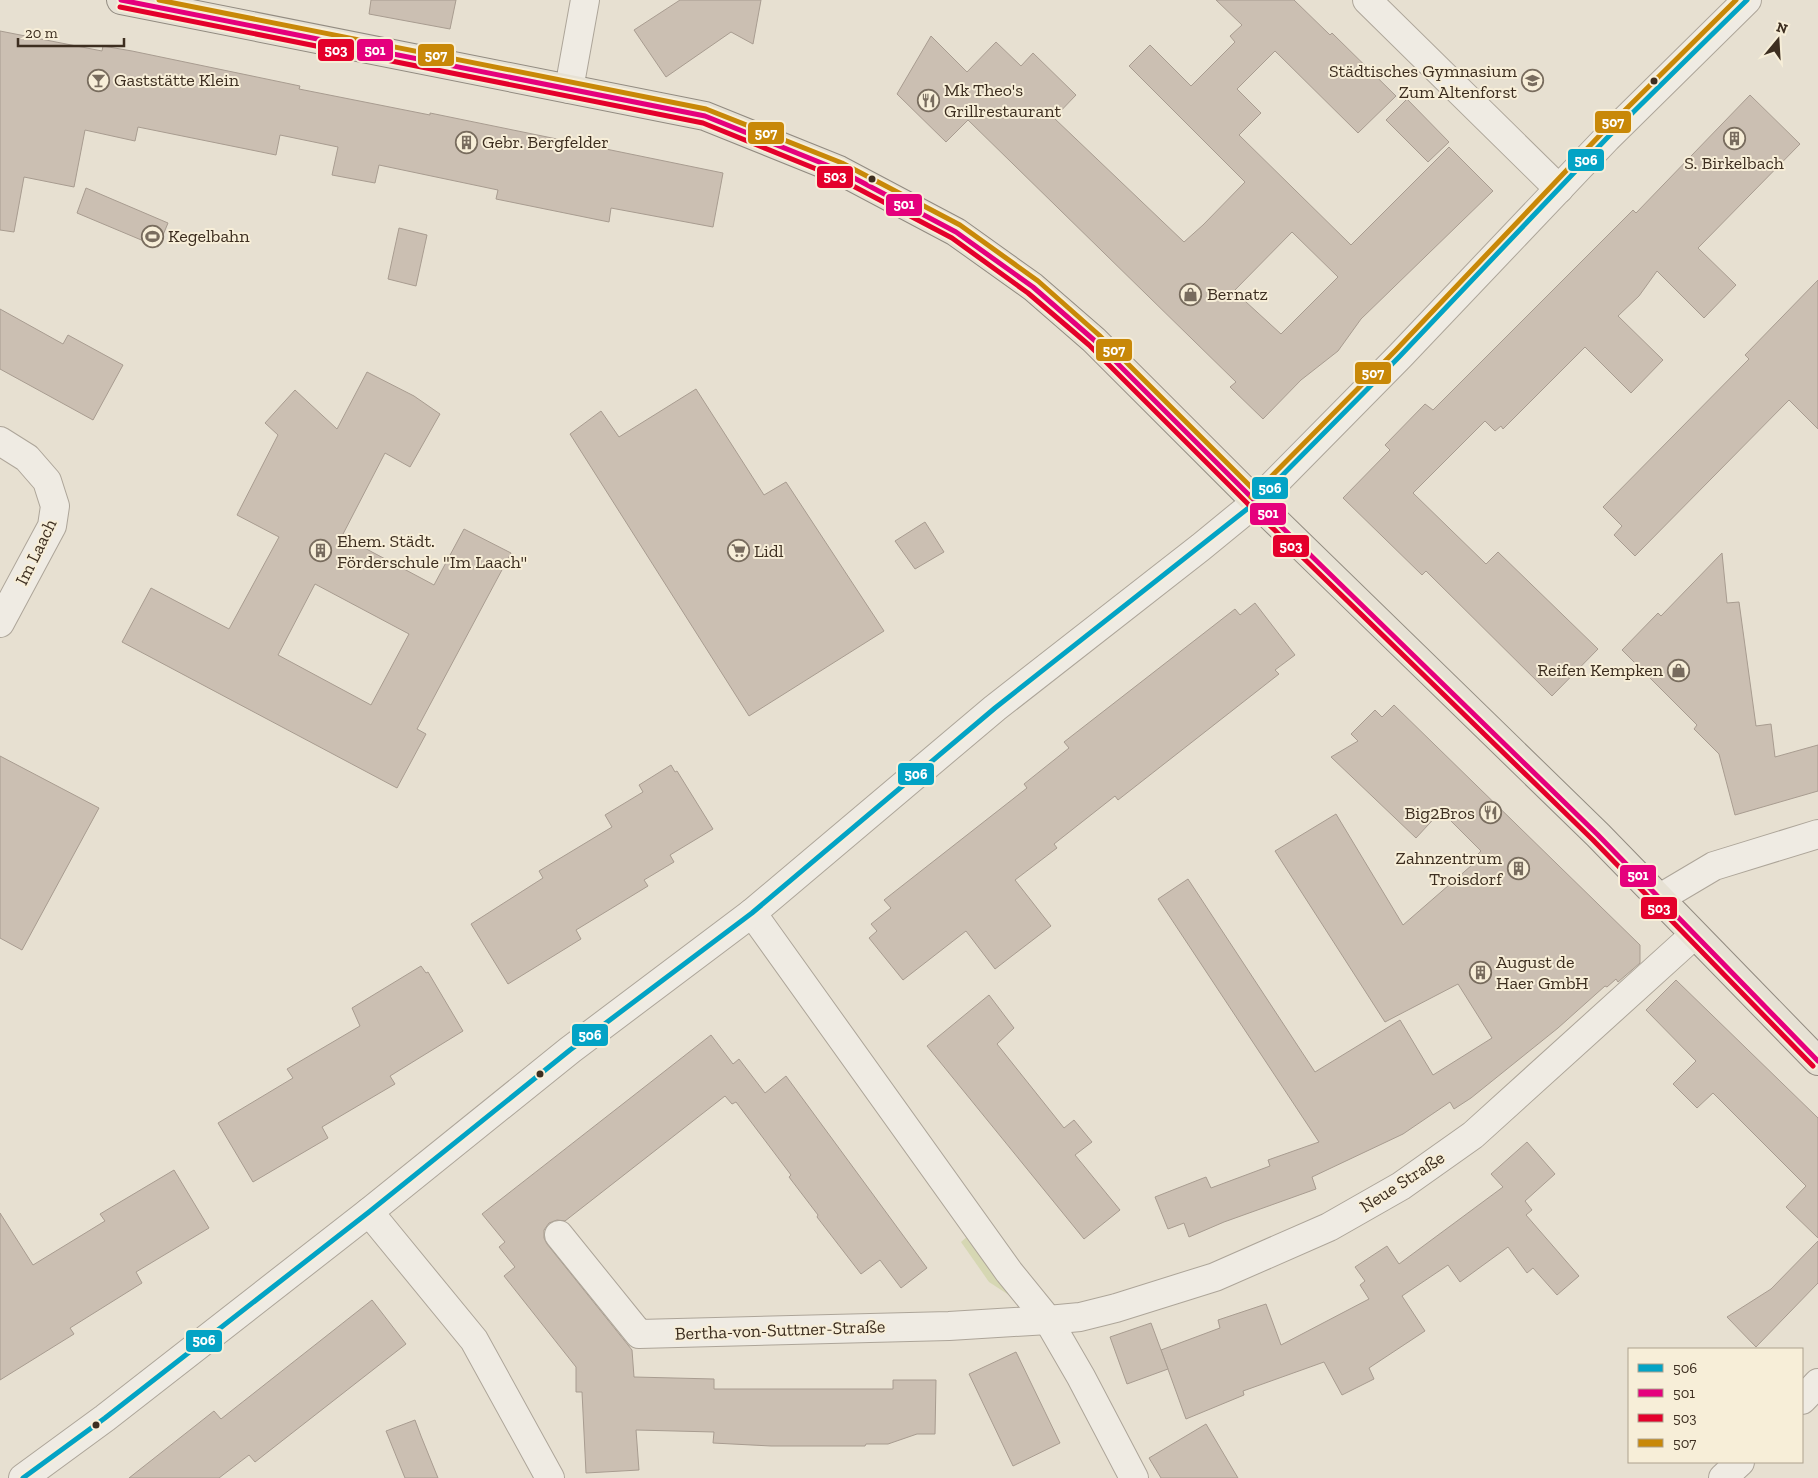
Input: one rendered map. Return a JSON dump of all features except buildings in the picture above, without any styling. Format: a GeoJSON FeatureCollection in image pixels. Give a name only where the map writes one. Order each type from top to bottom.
{"type":"FeatureCollection","features":[{"type":"Feature","properties":{"kind":"main road"},"geometry":{"type":"LineString","coordinates":[[120,0],[705,116],[750,132],[843,172],[956,232],[1033,287],[1075,323],[1598,835],[1818,1061]]}},
{"type":"Feature","properties":{"kind":"street"},"geometry":{"type":"LineString","coordinates":[[569,89],[585,0]]}},
{"type":"Feature","properties":{"kind":"street"},"geometry":{"type":"LineString","coordinates":[[1367,0],[1559,189]]}},
{"type":"Feature","properties":{"kind":"street"},"geometry":{"type":"LineString","coordinates":[[23,1478],[106,1418],[369,1212],[570,1050],[752,913],[995,708],[1256,502],[1394,362],[1559,189],[1747,0]]}},
{"type":"Feature","properties":{"kind":"street","name":"Im Laach"},"geometry":{"type":"LineString","coordinates":[[0,441],[27,458],[47,481],[55,506],[52,526],[0,623]]}},
{"type":"Feature","properties":{"kind":"street"},"geometry":{"type":"LineString","coordinates":[[1660,898],[1714,866],[1818,834]]}},
{"type":"Feature","properties":{"kind":"street"},"geometry":{"type":"LineString","coordinates":[[752,913],[1009,1272],[1048,1320],[1134,1478]]}},
{"type":"Feature","properties":{"kind":"street","name":"Neue Straße"},"geometry":{"type":"LineString","coordinates":[[1048,1320],[1080,1317],[1116,1308],[1215,1277],[1330,1227],[1401,1186],[1473,1135],[1694,935]]}},
{"type":"Feature","properties":{"kind":"street"},"geometry":{"type":"LineString","coordinates":[[369,1212],[474,1340],[550,1478]]}},
{"type":"Feature","properties":{"kind":"street","name":"Bertha-von-Suttner-Straße"},"geometry":{"type":"LineString","coordinates":[[559,1235],[639,1334],[949,1326],[1048,1320]]}},
{"type":"Feature","properties":{"kind":"street"},"geometry":{"type":"LineString","coordinates":[[1803,1399],[1818,1383]]}},
{"type":"Feature","properties":{"kind":"street"},"geometry":{"type":"LineString","coordinates":[[1723,1478],[1739,1463]]}},
{"type":"Feature","properties":{"kind":"green space"},"geometry":{"type":"Polygon","coordinates":[[[968,1236],[1012,1297],[989,1282],[961,1242],[968,1236]]]}},
{"type":"Feature","properties":{"kind":"transit line","name":"501"},"geometry":{"type":"LineString","coordinates":[[121,0],[705,116],[839,170],[956,232],[1033,287],[1094,340],[1256,502],[1598,835],[1818,1061]]}},
{"type":"Feature","properties":{"kind":"transit line","name":"507"},"geometry":{"type":"LineString","coordinates":[[159,0],[706,109],[842,163],[960,225],[1038,281],[1099,335],[1261,497]]}},
{"type":"Feature","properties":{"kind":"transit line","name":"507"},"geometry":{"type":"LineString","coordinates":[[1251,497],[1395,351],[1602,133],[1736,0]]}},
{"type":"Feature","properties":{"kind":"transit line","name":"506"},"geometry":{"type":"LineString","coordinates":[[23,1478],[105,1418],[369,1212],[570,1050],[752,913],[995,708],[1256,502],[1400,356],[1607,138],[1747,0]]}},
{"type":"Feature","properties":{"kind":"transit line","name":"503"},"geometry":{"type":"LineString","coordinates":[[120,7],[703,123],[836,177],[952,238],[1028,293],[1089,345],[1251,507],[1593,840],[1813,1066]]}},
{"type":"Feature","properties":{"kind":"place","name":"Gaststätte Klein"},"geometry":{"type":"Point","coordinates":[98,80]}},
{"type":"Feature","properties":{"kind":"place","name":"Städtisches Gymnasium Zum Altenforst"},"geometry":{"type":"Point","coordinates":[1533,81]}},
{"type":"Feature","properties":{"kind":"place","name":"Mk Theo's Grillrestaurant"},"geometry":{"type":"Point","coordinates":[928,100]}},
{"type":"Feature","properties":{"kind":"place","name":"S. Birkelbach"},"geometry":{"type":"Point","coordinates":[1734,138]}},
{"type":"Feature","properties":{"kind":"place","name":"Gebr. Bergfelder"},"geometry":{"type":"Point","coordinates":[466,142]}},
{"type":"Feature","properties":{"kind":"place","name":"Kegelbahn"},"geometry":{"type":"Point","coordinates":[152,236]}},
{"type":"Feature","properties":{"kind":"place","name":"Bernatz"},"geometry":{"type":"Point","coordinates":[1191,294]}},
{"type":"Feature","properties":{"kind":"place","name":"Ehem. Städt. Förderschule \"Im Laach\""},"geometry":{"type":"Point","coordinates":[321,551]}},
{"type":"Feature","properties":{"kind":"place","name":"Lidl"},"geometry":{"type":"Point","coordinates":[738,551]}},
{"type":"Feature","properties":{"kind":"place","name":"Reifen Kempken"},"geometry":{"type":"Point","coordinates":[1679,670]}},
{"type":"Feature","properties":{"kind":"place","name":"Big2Bros"},"geometry":{"type":"Point","coordinates":[1491,813]}},
{"type":"Feature","properties":{"kind":"place","name":"Zahnzentrum Troisdorf"},"geometry":{"type":"Point","coordinates":[1518,868]}},
{"type":"Feature","properties":{"kind":"place","name":"August de Haer GmbH"},"geometry":{"type":"Point","coordinates":[1480,972]}}]}
